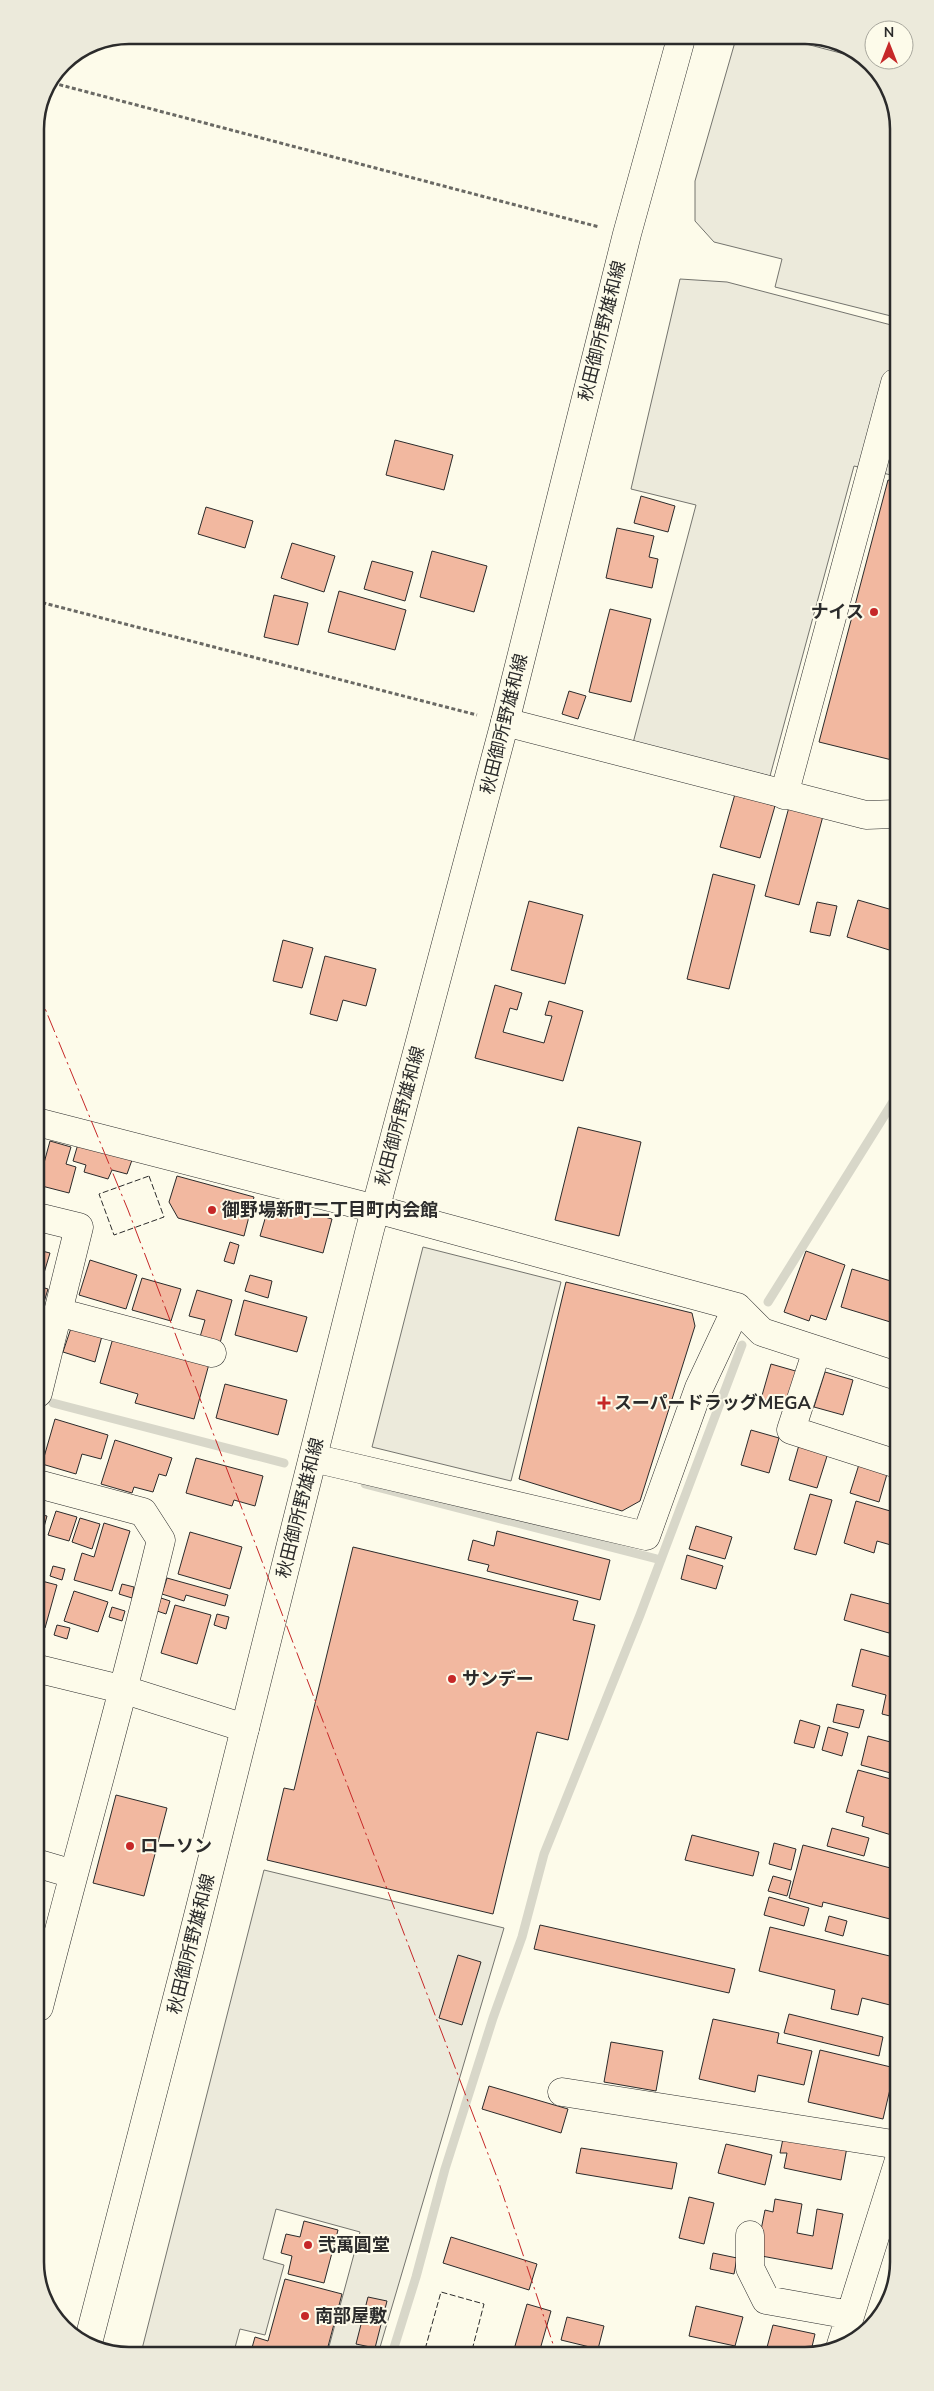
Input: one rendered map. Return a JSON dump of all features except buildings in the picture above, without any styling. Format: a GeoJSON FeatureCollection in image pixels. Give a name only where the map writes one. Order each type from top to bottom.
{"type":"FeatureCollection","features":[{"type":"Feature","properties":{"kind":"street","name":"秋田御所野雄和線"},"geometry":{"type":"LineString","coordinates":[[89,2338],[376,1209],[505,722],[627,234],[680,44]]}},
{"type":"Feature","properties":{"kind":"street"},"geometry":{"type":"LineString","coordinates":[[784,795],[890,402]]}},
{"type":"Feature","properties":{"kind":"street"},"geometry":{"type":"LineString","coordinates":[[505,722],[866,815],[890,814]]}},
{"type":"Feature","properties":{"kind":"street"},"geometry":{"type":"LineString","coordinates":[[44,1124],[376,1209],[737,1307],[762,1332],[890,1374]]}},
{"type":"Feature","properties":{"kind":"street"},"geometry":{"type":"LineString","coordinates":[[44,1218],[79,1227],[44,1369]]}},
{"type":"Feature","properties":{"kind":"street"},"geometry":{"type":"LineString","coordinates":[[313,1458],[646,1536],[700,1388],[737,1307]]}},
{"type":"Feature","properties":{"kind":"street"},"geometry":{"type":"LineString","coordinates":[[58,1312],[212,1353]]}},
{"type":"Feature","properties":{"kind":"street"},"geometry":{"type":"LineString","coordinates":[[817,1350],[791,1430],[890,1462]]}},
{"type":"Feature","properties":{"kind":"street"},"geometry":{"type":"LineString","coordinates":[[44,1486],[143,1512],[161,1540],[124,1690],[44,1987]]}},
{"type":"Feature","properties":{"kind":"street"},"geometry":{"type":"LineString","coordinates":[[44,1670],[124,1690],[245,1728]]}},
{"type":"Feature","properties":{"kind":"street"},"geometry":{"type":"LineString","coordinates":[[44,1865],[73,1874]]}},
{"type":"Feature","properties":{"kind":"street"},"geometry":{"type":"LineString","coordinates":[[562,2092],[890,2144]]}},
{"type":"Feature","properties":{"kind":"street"},"geometry":{"type":"LineString","coordinates":[[843,2339],[890,2189]]}},
{"type":"Feature","properties":{"kind":"street"},"geometry":{"type":"LineString","coordinates":[[750,2235],[750,2268],[766,2300],[850,2316]]}},
{"type":"Feature","properties":{"kind":"path"},"geometry":{"type":"LineString","coordinates":[[56,85],[627,234]]}},
{"type":"Feature","properties":{"kind":"path"},"geometry":{"type":"LineString","coordinates":[[44,602],[505,722]]}},
{"type":"Feature","properties":{"kind":"shaded area"},"geometry":{"type":"Polygon","coordinates":[[[734,44],[806,44],[848,55],[873,77],[886,101],[890,117],[890,316],[775,287],[782,259],[714,242],[695,221],[695,181],[734,44]]]}},
{"type":"Feature","properties":{"kind":"shaded area"},"geometry":{"type":"Polygon","coordinates":[[[680,279],[727,282],[890,325],[890,475],[854,466],[770,776],[633,743],[696,505],[631,489],[680,279]]]}},
{"type":"Feature","properties":{"kind":"shaded area"},"geometry":{"type":"Polygon","coordinates":[[[423,1247],[561,1282],[511,1481],[372,1447],[423,1247]]]}},
{"type":"Feature","properties":{"kind":"shaded area"},"geometry":{"type":"Polygon","coordinates":[[[264,1870],[504,1928],[380,2347],[329,2347],[360,2232],[276,2209],[263,2259],[284,2265],[265,2335],[240,2329],[235,2347],[143,2347],[264,1870]]]}},
{"type":"Feature","properties":{"kind":"waterway"},"geometry":{"type":"LineString","coordinates":[[768,1302],[890,1107]]}},
{"type":"Feature","properties":{"kind":"waterway"},"geometry":{"type":"LineString","coordinates":[[394,2347],[416,2277],[445,2169],[493,2018],[522,1937],[544,1854],[640,1615],[742,1345]]}},
{"type":"Feature","properties":{"kind":"waterway"},"geometry":{"type":"LineString","coordinates":[[53,1403],[284,1463]]}},
{"type":"Feature","properties":{"kind":"waterway"},"geometry":{"type":"LineString","coordinates":[[365,1484],[661,1560]]}},
{"type":"Feature","properties":{"kind":"fence"},"geometry":{"type":"LineString","coordinates":[[149,1176],[164,1217],[114,1235],[99,1194],[149,1176]]}},
{"type":"Feature","properties":{"kind":"fence"},"geometry":{"type":"LineString","coordinates":[[426,2347],[441,2292],[484,2304],[473,2347]]}},
{"type":"Feature","properties":{"kind":"power"},"geometry":{"type":"LineString","coordinates":[[44,1006],[128,1210],[498,2180],[554,2347]]}},
{"type":"Feature","properties":{"kind":"place","name":"ナイス"},"geometry":{"type":"Point","coordinates":[874,612]}},
{"type":"Feature","properties":{"kind":"place","name":"御野場新町二丁目町内会館"},"geometry":{"type":"Point","coordinates":[212,1210]}},
{"type":"Feature","properties":{"kind":"place","name":"スーパードラッグMEGA"},"geometry":{"type":"Point","coordinates":[604,1403]}},
{"type":"Feature","properties":{"kind":"place","name":"サンデー"},"geometry":{"type":"Point","coordinates":[452,1679]}},
{"type":"Feature","properties":{"kind":"place","name":"ローソン"},"geometry":{"type":"Point","coordinates":[130,1846]}},
{"type":"Feature","properties":{"kind":"place","name":"弐萬圓堂"},"geometry":{"type":"Point","coordinates":[308,2245]}},
{"type":"Feature","properties":{"kind":"place","name":"南部屋敷"},"geometry":{"type":"Point","coordinates":[305,2316]}}]}
